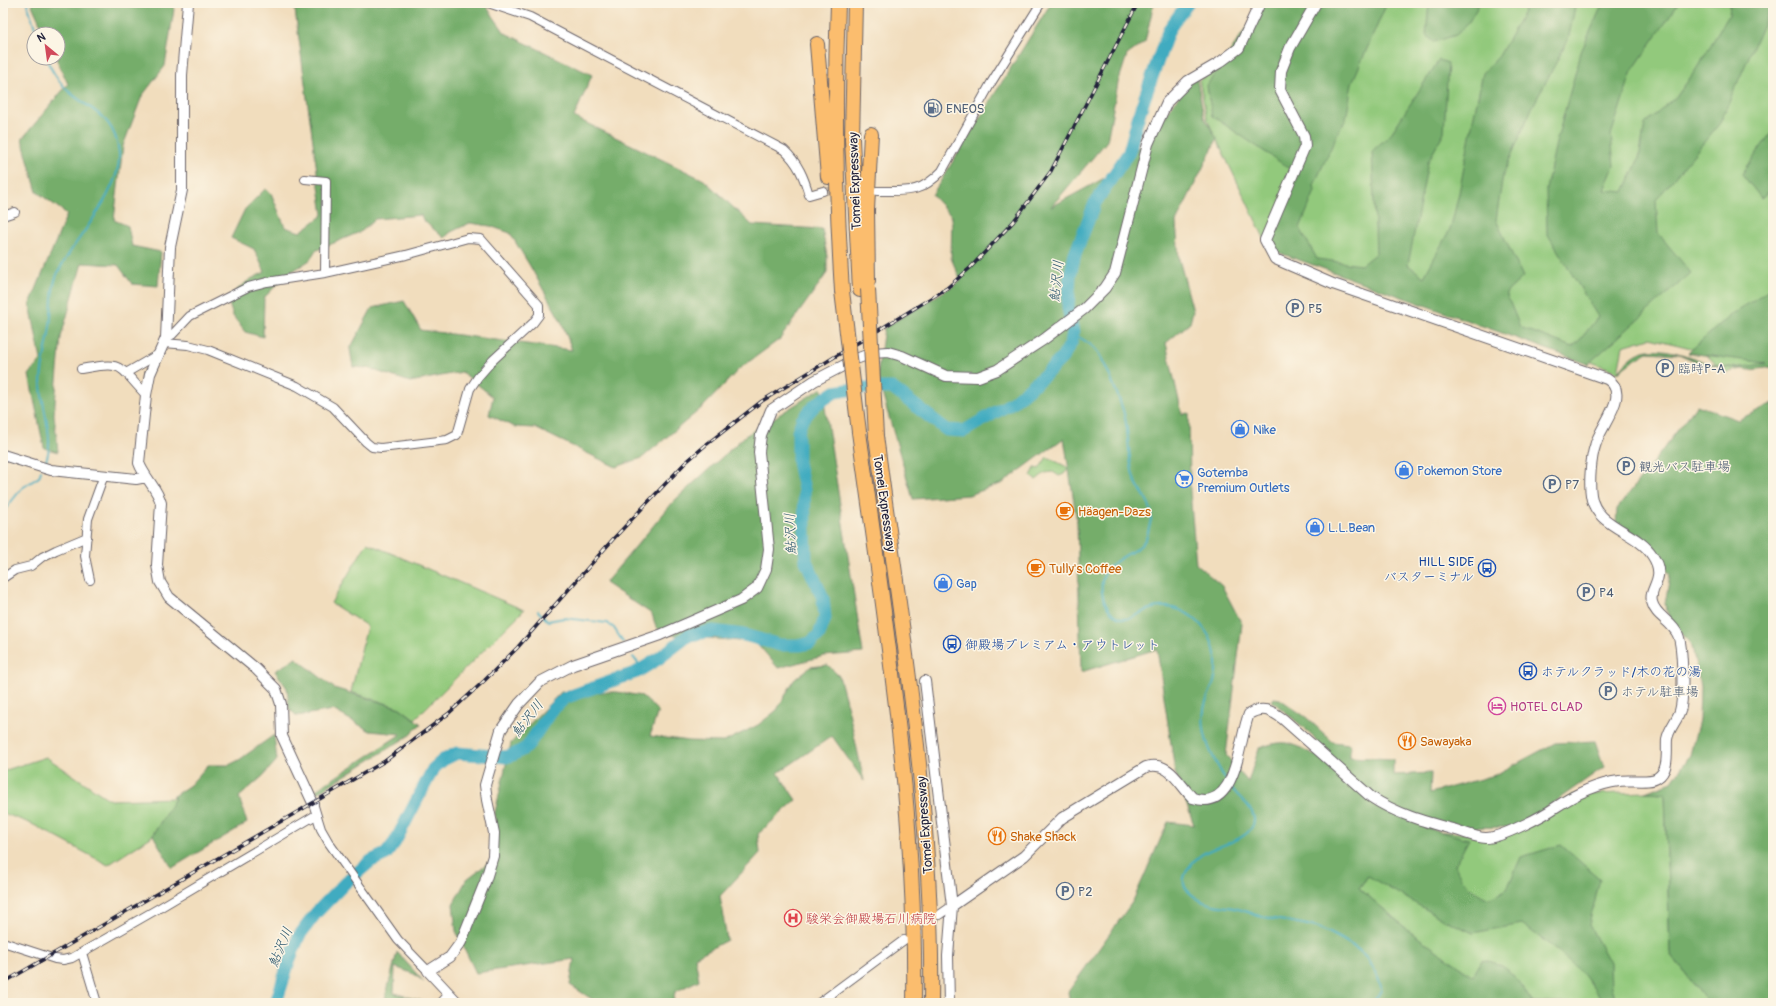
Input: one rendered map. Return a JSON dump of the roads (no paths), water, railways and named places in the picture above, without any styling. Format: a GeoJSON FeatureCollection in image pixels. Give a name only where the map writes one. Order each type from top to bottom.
{"type":"FeatureCollection","features":[{"type":"Feature","properties":{"kind":"highway","name":"Tomei Expressway"},"geometry":{"type":"LineString","coordinates":[[838,3],[835,100],[842,291],[859,432],[892,669],[904,776],[913,904],[914,1003]]}},
{"type":"Feature","properties":{"kind":"highway","name":"Tomei Expressway"},"geometry":{"type":"LineString","coordinates":[[855,3],[852,139],[876,436],[909,667],[921,778],[929,901],[931,1003]]}},
{"type":"Feature","properties":{"kind":"highway"},"geometry":{"type":"LineString","coordinates":[[817,44],[827,174],[841,265]]}},
{"type":"Feature","properties":{"kind":"highway"},"geometry":{"type":"LineString","coordinates":[[864,290],[871,134]]}},
{"type":"Feature","properties":{"kind":"street"},"geometry":{"type":"LineString","coordinates":[[188,3],[182,98],[183,176],[180,207],[169,254],[165,340],[150,374],[146,395],[139,463],[146,477],[159,496],[161,503],[157,565],[160,582],[169,597],[255,668],[276,689],[281,704],[282,736],[313,803],[321,830],[344,865],[398,940],[458,1003]]}},
{"type":"Feature","properties":{"kind":"street"},"geometry":{"type":"LineString","coordinates":[[488,3],[530,17],[784,150],[793,158],[800,168],[809,195],[823,191]]}},
{"type":"Feature","properties":{"kind":"street"},"geometry":{"type":"LineString","coordinates":[[877,192],[911,191],[932,182],[942,171],[991,83],[1041,3]]}},
{"type":"Feature","properties":{"kind":"street"},"geometry":{"type":"LineString","coordinates":[[428,972],[450,957],[461,942],[493,856],[494,833],[485,785],[500,730],[519,704],[540,682],[573,665],[660,635],[741,600],[757,588],[766,570],[769,549],[759,452],[761,435],[772,410],[786,399],[814,381],[856,359],[872,353],[888,352],[902,356],[946,376],[978,377],[997,370],[1043,340],[1084,309],[1105,288],[1115,273],[1146,150],[1167,102],[1188,81],[1219,63],[1239,48],[1260,3]]}},
{"type":"Feature","properties":{"kind":"street"},"geometry":{"type":"LineString","coordinates":[[939,915],[1024,856],[1062,818],[1146,767],[1158,765],[1168,770],[1193,798],[1199,800],[1215,796],[1237,765],[1244,725],[1249,714],[1262,709],[1268,710],[1288,723],[1371,797],[1382,805],[1406,816],[1480,837],[1494,837],[1551,811],[1584,791],[1618,781],[1652,780],[1657,778],[1664,769],[1668,736],[1679,714],[1682,703],[1681,646],[1678,635],[1673,626],[1659,614],[1651,601],[1659,575],[1657,564],[1652,554],[1644,546],[1603,518],[1595,508],[1591,497],[1594,449],[1598,436],[1616,404],[1617,394],[1615,386],[1606,379],[1333,284],[1275,259],[1268,248],[1265,240],[1305,146],[1304,136],[1280,90],[1281,71],[1290,48],[1316,3]]}},
{"type":"Feature","properties":{"kind":"street"},"geometry":{"type":"LineString","coordinates":[[305,180],[326,181],[325,273]]}},
{"type":"Feature","properties":{"kind":"street"},"geometry":{"type":"LineString","coordinates":[[3,216],[15,212]]}},
{"type":"Feature","properties":{"kind":"street"},"geometry":{"type":"LineString","coordinates":[[468,238],[481,239],[539,305],[539,315],[533,323],[493,360],[470,389],[457,435],[447,440],[381,448],[372,447],[366,442],[334,406],[297,386],[208,350],[165,340],[172,335],[190,316],[248,288],[266,282],[325,273],[406,255],[468,238]]}},
{"type":"Feature","properties":{"kind":"street"},"geometry":{"type":"LineString","coordinates":[[126,373],[158,355]]}},
{"type":"Feature","properties":{"kind":"street"},"geometry":{"type":"LineString","coordinates":[[81,369],[105,364],[114,365],[126,373],[146,395]]}},
{"type":"Feature","properties":{"kind":"street"},"geometry":{"type":"LineString","coordinates":[[3,455],[51,470],[136,479],[146,477]]}},
{"type":"Feature","properties":{"kind":"street"},"geometry":{"type":"LineString","coordinates":[[90,580],[85,556],[88,520],[104,475]]}},
{"type":"Feature","properties":{"kind":"street"},"geometry":{"type":"LineString","coordinates":[[3,578],[15,570],[31,566],[42,557],[87,537]]}},
{"type":"Feature","properties":{"kind":"street"},"geometry":{"type":"LineString","coordinates":[[925,680],[952,906],[948,956],[949,1003]]}},
{"type":"Feature","properties":{"kind":"street"},"geometry":{"type":"LineString","coordinates":[[3,942],[55,959],[63,960],[82,953],[316,814]]}},
{"type":"Feature","properties":{"kind":"street"},"geometry":{"type":"LineString","coordinates":[[819,1003],[904,940]]}},
{"type":"Feature","properties":{"kind":"street"},"geometry":{"type":"LineString","coordinates":[[82,953],[97,1003]]}},
{"type":"Feature","properties":{"kind":"street"},"geometry":{"type":"LineString","coordinates":[[441,1003],[450,994]]}},
{"type":"Feature","properties":{"kind":"waterway"},"geometry":{"type":"LineString","coordinates":[[27,3],[34,26]]}},
{"type":"Feature","properties":{"kind":"waterway","name":"鮎沢川"},"geometry":{"type":"LineString","coordinates":[[276,1003],[289,961],[299,936],[316,913],[346,882],[371,861],[386,854],[395,842],[433,769],[443,760],[457,753],[506,757],[515,754],[527,747],[551,711],[565,698],[637,672],[658,659],[689,635],[713,631],[744,635],[780,645],[801,645],[810,643],[819,635],[825,618],[823,598],[806,561],[804,490],[798,462],[798,432],[802,420],[815,405],[835,392],[860,388],[892,388],[947,430],[964,431],[1013,402],[1046,374],[1062,358],[1071,343],[1073,332],[1068,307],[1070,276],[1075,254],[1095,203],[1129,152],[1140,111],[1169,29],[1188,3]]}},
{"type":"Feature","properties":{"kind":"waterway"},"geometry":{"type":"LineString","coordinates":[[44,465],[48,455],[49,435],[42,393],[41,376],[51,321],[52,294],[55,280],[58,271],[94,218],[109,192],[115,178],[119,153],[112,129],[106,121],[65,88],[54,74],[50,66]]}},
{"type":"Feature","properties":{"kind":"waterway"},"geometry":{"type":"LineString","coordinates":[[1073,334],[1095,348],[1108,373],[1121,404],[1125,418],[1133,475],[1148,503],[1151,516],[1147,536],[1140,546],[1118,560],[1106,570],[1102,586],[1104,601],[1108,608],[1117,617],[1125,619],[1155,608],[1164,607],[1179,610],[1194,618],[1205,630],[1214,648],[1216,669],[1214,682],[1205,706],[1203,719],[1204,729],[1212,755],[1226,780]]}},
{"type":"Feature","properties":{"kind":"waterway"},"geometry":{"type":"LineString","coordinates":[[3,512],[22,488],[39,477],[41,471]]}},
{"type":"Feature","properties":{"kind":"waterway"},"geometry":{"type":"LineString","coordinates":[[538,611],[548,621],[564,618],[607,623],[614,628],[623,642]]}},
{"type":"Feature","properties":{"kind":"waterway"},"geometry":{"type":"LineString","coordinates":[[633,657],[643,669]]}},
{"type":"Feature","properties":{"kind":"waterway"},"geometry":{"type":"LineString","coordinates":[[1231,787],[1251,809],[1254,818],[1253,825],[1244,836],[1208,851],[1188,868],[1184,880],[1188,891],[1206,903],[1312,926],[1331,933],[1345,941],[1366,956],[1379,980],[1381,990],[1373,1003]]}},
{"type":"Feature","properties":{"kind":"tunnel"},"geometry":{"type":"LineString","coordinates":[[823,191],[858,191]]}},
{"type":"Feature","properties":{"kind":"railway"},"geometry":{"type":"LineString","coordinates":[[3,983],[385,761],[448,714],[484,681],[517,648],[615,537],[685,463],[707,444],[762,401],[947,288],[970,268],[1013,222],[1051,171],[1138,3]]}},
{"type":"Feature","properties":{"kind":"place","name":"ENEOS"},"geometry":{"type":"Point","coordinates":[933,108]}},
{"type":"Feature","properties":{"kind":"place","name":"P5"},"geometry":{"type":"Point","coordinates":[1295,308]}},
{"type":"Feature","properties":{"kind":"place","name":"臨時P-A"},"geometry":{"type":"Point","coordinates":[1665,368]}},
{"type":"Feature","properties":{"kind":"place","name":"Nike"},"geometry":{"type":"Point","coordinates":[1240,429]}},
{"type":"Feature","properties":{"kind":"place","name":"観光バス駐車場"},"geometry":{"type":"Point","coordinates":[1626,466]}},
{"type":"Feature","properties":{"kind":"place","name":"Pokemon Store"},"geometry":{"type":"Point","coordinates":[1404,470]}},
{"type":"Feature","properties":{"kind":"place","name":"Gotemba Premium Outlets"},"geometry":{"type":"Point","coordinates":[1184,479]}},
{"type":"Feature","properties":{"kind":"place","name":"P7"},"geometry":{"type":"Point","coordinates":[1552,484]}},
{"type":"Feature","properties":{"kind":"place","name":"Häagen-Dazs"},"geometry":{"type":"Point","coordinates":[1065,511]}},
{"type":"Feature","properties":{"kind":"place","name":"L.L.Bean"},"geometry":{"type":"Point","coordinates":[1315,527]}},
{"type":"Feature","properties":{"kind":"place","name":"Tully's Coffee"},"geometry":{"type":"Point","coordinates":[1036,568]}},
{"type":"Feature","properties":{"kind":"place","name":"HILL SIDE バスターミナル"},"geometry":{"type":"Point","coordinates":[1487,568]}},
{"type":"Feature","properties":{"kind":"place","name":"Gap"},"geometry":{"type":"Point","coordinates":[943,583]}},
{"type":"Feature","properties":{"kind":"place","name":"P4"},"geometry":{"type":"Point","coordinates":[1586,592]}},
{"type":"Feature","properties":{"kind":"place","name":"御殿場プレミアム・アウトレット"},"geometry":{"type":"Point","coordinates":[952,644]}},
{"type":"Feature","properties":{"kind":"place","name":"ホテルクラッド/木の花の湯"},"geometry":{"type":"Point","coordinates":[1528,671]}},
{"type":"Feature","properties":{"kind":"place","name":"ホテル駐車場"},"geometry":{"type":"Point","coordinates":[1608,691]}},
{"type":"Feature","properties":{"kind":"place","name":"HOTEL CLAD"},"geometry":{"type":"Point","coordinates":[1497,706]}},
{"type":"Feature","properties":{"kind":"place","name":"Sawayaka"},"geometry":{"type":"Point","coordinates":[1407,741]}},
{"type":"Feature","properties":{"kind":"place","name":"Shake Shack"},"geometry":{"type":"Point","coordinates":[997,836]}},
{"type":"Feature","properties":{"kind":"place","name":"P2"},"geometry":{"type":"Point","coordinates":[1065,891]}},
{"type":"Feature","properties":{"kind":"place","name":"駿栄会御殿場石川病院"},"geometry":{"type":"Point","coordinates":[793,918]}}]}
